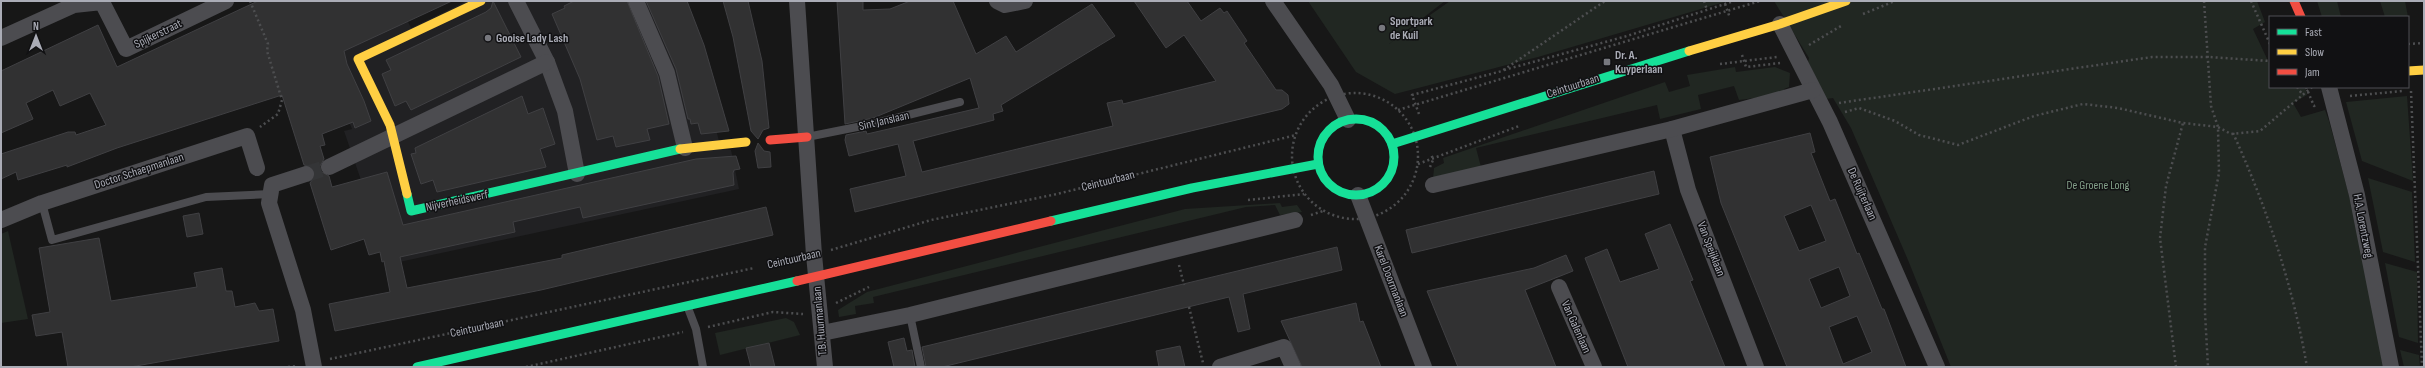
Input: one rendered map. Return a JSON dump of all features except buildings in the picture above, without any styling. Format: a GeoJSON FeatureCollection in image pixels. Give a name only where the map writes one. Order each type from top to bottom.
{"type":"FeatureCollection","features":[{"type":"Feature","properties":{"kind":"main road","name":"Nijverheidswerf"},"geometry":{"type":"LineString","coordinates":[[481,1],[358,59],[390,125],[411,211],[577,174],[684,148],[746,142]]}},
{"type":"Feature","properties":{"kind":"main road","name":"Ceintuurbaan"},"geometry":{"type":"LineString","coordinates":[[1392,144],[1622,70],[1780,24],[1846,1]]}},
{"type":"Feature","properties":{"kind":"main road"},"geometry":{"type":"LineString","coordinates":[[2294,1],[2301,16]]}},
{"type":"Feature","properties":{"kind":"main road"},"geometry":{"type":"LineString","coordinates":[[2409,71],[2424,70]]}},
{"type":"Feature","properties":{"kind":"main road"},"geometry":{"type":"LineString","coordinates":[[1348,120],[1364,120],[1373,123],[1387,136],[1392,144],[1393,166],[1386,181],[1372,191],[1358,195],[1342,193],[1332,187],[1324,178],[1318,164],[1318,153],[1324,135],[1338,123],[1348,120]]}},
{"type":"Feature","properties":{"kind":"main road"},"geometry":{"type":"LineString","coordinates":[[770,140],[806,137]]}},
{"type":"Feature","properties":{"kind":"main road","name":"Ceintuurbaan"},"geometry":{"type":"LineString","coordinates":[[416,367],[687,307],[1192,188],[1318,164]]}},
{"type":"Feature","properties":{"kind":"street","name":"Spijkerstraat"},"geometry":{"type":"LineString","coordinates":[[1,38],[74,5],[102,2],[126,49],[226,1]]}},
{"type":"Feature","properties":{"kind":"street"},"geometry":{"type":"LineString","coordinates":[[517,1],[547,62],[565,111],[577,174]]}},
{"type":"Feature","properties":{"kind":"street"},"geometry":{"type":"LineString","coordinates":[[636,1],[667,73],[684,148]]}},
{"type":"Feature","properties":{"kind":"street"},"geometry":{"type":"LineString","coordinates":[[797,1],[816,276]]}},
{"type":"Feature","properties":{"kind":"street"},"geometry":{"type":"LineString","coordinates":[[997,1],[1005,5],[1025,1]]}},
{"type":"Feature","properties":{"kind":"street"},"geometry":{"type":"LineString","coordinates":[[1273,1],[1331,85],[1348,120]]}},
{"type":"Feature","properties":{"kind":"street","name":"De Ruijterlaan"},"geometry":{"type":"LineString","coordinates":[[1780,24],[1830,122],[1937,367]]}},
{"type":"Feature","properties":{"kind":"street"},"geometry":{"type":"LineString","coordinates":[[329,167],[547,62]]}},
{"type":"Feature","properties":{"kind":"street"},"geometry":{"type":"LineString","coordinates":[[1430,179],[1672,129],[1813,90]]}},
{"type":"Feature","properties":{"kind":"street","name":"H.A. Lorentzweg"},"geometry":{"type":"LineString","coordinates":[[2331,93],[2357,195],[2390,367]]}},
{"type":"Feature","properties":{"kind":"street","name":"Van Speijklaan"},"geometry":{"type":"LineString","coordinates":[[1672,129],[1688,190],[1756,367]]}},
{"type":"Feature","properties":{"kind":"street"},"geometry":{"type":"LineString","coordinates":[[247,136],[257,168]]}},
{"type":"Feature","properties":{"kind":"street","name":"Doctor Schaepmanlaan"},"geometry":{"type":"LineString","coordinates":[[1,220],[42,203],[247,136]]}},
{"type":"Feature","properties":{"kind":"street"},"geometry":{"type":"LineString","coordinates":[[306,174],[272,190],[269,203],[302,310],[314,365]]}},
{"type":"Feature","properties":{"kind":"street","name":"Karel Doormanlaan"},"geometry":{"type":"LineString","coordinates":[[1358,195],[1424,367]]}},
{"type":"Feature","properties":{"kind":"street"},"geometry":{"type":"LineString","coordinates":[[822,333],[910,315],[1295,220]]}},
{"type":"Feature","properties":{"kind":"street","name":"T.B. Huurmanlaan"},"geometry":{"type":"LineString","coordinates":[[816,276],[824,367]]}},
{"type":"Feature","properties":{"kind":"street","name":"Van Galenlaan"},"geometry":{"type":"LineString","coordinates":[[1559,287],[1594,367]]}},
{"type":"Feature","properties":{"kind":"street"},"geometry":{"type":"LineString","coordinates":[[1220,367],[1284,347],[1293,367]]}},
{"type":"Feature","properties":{"kind":"lane","name":"Sint Janslaan"},"geometry":{"type":"LineString","coordinates":[[806,137],[872,124],[960,102]]}},
{"type":"Feature","properties":{"kind":"lane"},"geometry":{"type":"LineString","coordinates":[[42,203],[52,240],[206,197],[272,190]]}},
{"type":"Feature","properties":{"kind":"lane"},"geometry":{"type":"LineString","coordinates":[[687,307],[696,329],[703,367]]}},
{"type":"Feature","properties":{"kind":"lane"},"geometry":{"type":"LineString","coordinates":[[910,315],[922,367]]}},
{"type":"Feature","properties":{"kind":"path"},"geometry":{"type":"LineString","coordinates":[[247,136],[278,114],[282,100],[267,51],[268,44],[250,1]]}},
{"type":"Feature","properties":{"kind":"path"},"geometry":{"type":"LineString","coordinates":[[1502,71],[1605,1]]}},
{"type":"Feature","properties":{"kind":"path"},"geometry":{"type":"LineString","coordinates":[[1704,1],[1706,10]]}},
{"type":"Feature","properties":{"kind":"path"},"geometry":{"type":"LineString","coordinates":[[1430,179],[1433,160],[1426,133],[1412,95],[1502,71],[1734,1]]}},
{"type":"Feature","properties":{"kind":"path"},"geometry":{"type":"LineString","coordinates":[[1398,110],[1489,81],[1632,41],[1760,1]]}},
{"type":"Feature","properties":{"kind":"path"},"geometry":{"type":"LineString","coordinates":[[1860,15],[1895,1]]}},
{"type":"Feature","properties":{"kind":"path"},"geometry":{"type":"LineString","coordinates":[[2204,1],[2209,57],[2211,106],[2218,127],[2219,173],[2206,247],[2205,313],[2208,367]]}},
{"type":"Feature","properties":{"kind":"path"},"geometry":{"type":"LineString","coordinates":[[2251,1],[2269,42]]}},
{"type":"Feature","properties":{"kind":"path"},"geometry":{"type":"LineString","coordinates":[[1713,66],[1795,53],[1847,22]]}},
{"type":"Feature","properties":{"kind":"path"},"geometry":{"type":"LineString","coordinates":[[2409,44],[2424,43]]}},
{"type":"Feature","properties":{"kind":"path"},"geometry":{"type":"LineString","coordinates":[[1821,105],[1857,102],[2152,57],[2209,57],[2269,61]]}},
{"type":"Feature","properties":{"kind":"path"},"geometry":{"type":"LineString","coordinates":[[2298,88],[2302,94]]}},
{"type":"Feature","properties":{"kind":"path"},"geometry":{"type":"LineString","coordinates":[[1830,122],[1846,111],[1859,108],[1895,121],[1919,135],[1958,145],[2034,116],[2083,104],[2118,108],[2183,123],[2218,127],[2233,133],[2260,131],[2311,88]]}},
{"type":"Feature","properties":{"kind":"path"},"geometry":{"type":"LineString","coordinates":[[2331,93],[2358,94],[2411,91],[2422,367]]}},
{"type":"Feature","properties":{"kind":"path"},"geometry":{"type":"LineString","coordinates":[[2176,367],[2160,238],[2166,186],[2183,123]]}},
{"type":"Feature","properties":{"kind":"path"},"geometry":{"type":"LineString","coordinates":[[1418,164],[1433,160],[1521,126]]}},
{"type":"Feature","properties":{"kind":"path"},"geometry":{"type":"LineString","coordinates":[[2233,133],[2259,190],[2280,256],[2307,367]]}},
{"type":"Feature","properties":{"kind":"path","name":"Ceintuurbaan"},"geometry":{"type":"LineString","coordinates":[[814,255],[931,220],[1057,194],[1296,134]]}},
{"type":"Feature","properties":{"kind":"path","name":"Ceintuurbaan"},"geometry":{"type":"LineString","coordinates":[[288,367],[314,365],[756,268]]}},
{"type":"Feature","properties":{"kind":"path"},"geometry":{"type":"LineString","coordinates":[[1189,307],[1206,367]]}},
{"type":"Feature","properties":{"kind":"shaded area"},"geometry":{"type":"Polygon","coordinates":[[[398,1],[411,28],[467,1],[677,1],[696,51],[721,149],[731,150],[739,189],[390,264],[344,131],[352,129],[333,83],[283,96],[398,1]]]}},
{"type":"Feature","properties":{"kind":"green space"},"geometry":{"type":"Polygon","coordinates":[[[1308,1],[1445,1],[1389,44],[1450,1],[1728,1],[1538,57],[1395,94],[1356,72],[1308,1]]]}},
{"type":"Feature","properties":{"kind":"green space","name":"De Groene Long"},"geometry":{"type":"Polygon","coordinates":[[[1774,1],[2257,1],[2265,22],[2253,29],[2269,63],[2269,88],[2305,88],[2307,95],[2293,103],[2301,117],[2325,110],[2329,121],[2354,214],[2384,367],[1951,367],[1908,260],[1851,128],[1833,98],[1826,99],[1808,62],[1809,58],[1774,1]]]}},
{"type":"Feature","properties":{"kind":"green space"},"geometry":{"type":"Polygon","coordinates":[[[2317,1],[2337,1],[2341,16],[2322,16],[2317,1]]]}},
{"type":"Feature","properties":{"kind":"green space"},"geometry":{"type":"Polygon","coordinates":[[[2380,1],[2405,1],[2408,16],[2385,16],[2380,1]]]}},
{"type":"Feature","properties":{"kind":"green space"},"geometry":{"type":"Polygon","coordinates":[[[1735,67],[1736,72],[1775,67],[1790,73],[1789,87],[1784,89],[1786,94],[1739,100],[1734,86],[1698,95],[1701,109],[1660,119],[1657,105],[1476,148],[1481,167],[1433,179],[1434,168],[1444,163],[1443,158],[1665,82],[1669,92],[1690,86],[1687,75],[1735,67]]]}},
{"type":"Feature","properties":{"kind":"green space"},"geometry":{"type":"Polygon","coordinates":[[[2407,96],[2413,181],[2362,161],[2346,102],[2407,96]]]}},
{"type":"Feature","properties":{"kind":"green space"},"geometry":{"type":"Polygon","coordinates":[[[2368,178],[2412,192],[2415,262],[2383,252],[2368,178]]]}},
{"type":"Feature","properties":{"kind":"green space"},"geometry":{"type":"Polygon","coordinates":[[[1280,203],[1282,207],[1297,205],[1302,212],[1280,215],[1275,205],[1246,207],[873,297],[874,303],[855,306],[856,314],[839,317],[838,310],[867,292],[1185,209],[1280,203]]]}},
{"type":"Feature","properties":{"kind":"green space"},"geometry":{"type":"Polygon","coordinates":[[[8,231],[28,319],[1,323],[1,234],[8,231]]]}},
{"type":"Feature","properties":{"kind":"green space"},"geometry":{"type":"Polygon","coordinates":[[[2385,263],[2417,272],[2418,343],[2399,337],[2385,263]]]}},
{"type":"Feature","properties":{"kind":"green space"},"geometry":{"type":"Polygon","coordinates":[[[786,318],[794,322],[800,335],[720,355],[715,333],[786,318]]]}},
{"type":"Feature","properties":{"kind":"green space"},"geometry":{"type":"Polygon","coordinates":[[[2400,350],[2419,355],[2420,367],[2404,367],[2400,350]]]}},
{"type":"Feature","properties":{"kind":"tunnel"},"geometry":{"type":"LineString","coordinates":[[306,174],[329,167]]}},
{"type":"Feature","properties":{"kind":"traffic: fast"},"geometry":{"type":"LineString","coordinates":[[1392,144],[1689,51]]}},
{"type":"Feature","properties":{"kind":"traffic: fast"},"geometry":{"type":"LineString","coordinates":[[1356,119],[1371,122],[1383,130],[1391,142],[1394,157],[1391,172],[1383,184],[1371,192],[1356,195],[1341,192],[1329,184],[1321,172],[1318,157],[1321,142],[1329,130],[1341,122],[1356,119]]}},
{"type":"Feature","properties":{"kind":"traffic: fast"},"geometry":{"type":"LineString","coordinates":[[407,194],[411,211],[680,149]]}},
{"type":"Feature","properties":{"kind":"traffic: fast"},"geometry":{"type":"LineString","coordinates":[[1051,221],[1192,188],[1318,164]]}},
{"type":"Feature","properties":{"kind":"traffic: fast"},"geometry":{"type":"LineString","coordinates":[[417,367],[797,281]]}},
{"type":"Feature","properties":{"kind":"traffic: slow"},"geometry":{"type":"LineString","coordinates":[[407,194],[390,125],[358,59],[481,1]]}},
{"type":"Feature","properties":{"kind":"traffic: slow"},"geometry":{"type":"LineString","coordinates":[[1689,51],[1780,24],[1846,1]]}},
{"type":"Feature","properties":{"kind":"traffic: slow"},"geometry":{"type":"LineString","coordinates":[[2409,71],[2424,70]]}},
{"type":"Feature","properties":{"kind":"traffic: slow"},"geometry":{"type":"LineString","coordinates":[[680,149],[746,142]]}},
{"type":"Feature","properties":{"kind":"traffic: jam"},"geometry":{"type":"LineString","coordinates":[[2294,1],[2301,16]]}},
{"type":"Feature","properties":{"kind":"traffic: jam"},"geometry":{"type":"LineString","coordinates":[[770,140],[807,137]]}},
{"type":"Feature","properties":{"kind":"traffic: jam"},"geometry":{"type":"LineString","coordinates":[[797,281],[1051,221]]}},
{"type":"Feature","properties":{"kind":"place","name":"Sportpark de Kuil"},"geometry":{"type":"Point","coordinates":[1382,28]}},
{"type":"Feature","properties":{"kind":"place","name":"Gooise Lady Lash"},"geometry":{"type":"Point","coordinates":[488,38]}},
{"type":"Feature","properties":{"kind":"place","name":"Dr. A. Kuyperlaan"},"geometry":{"type":"Point","coordinates":[1607,62]}}]}
